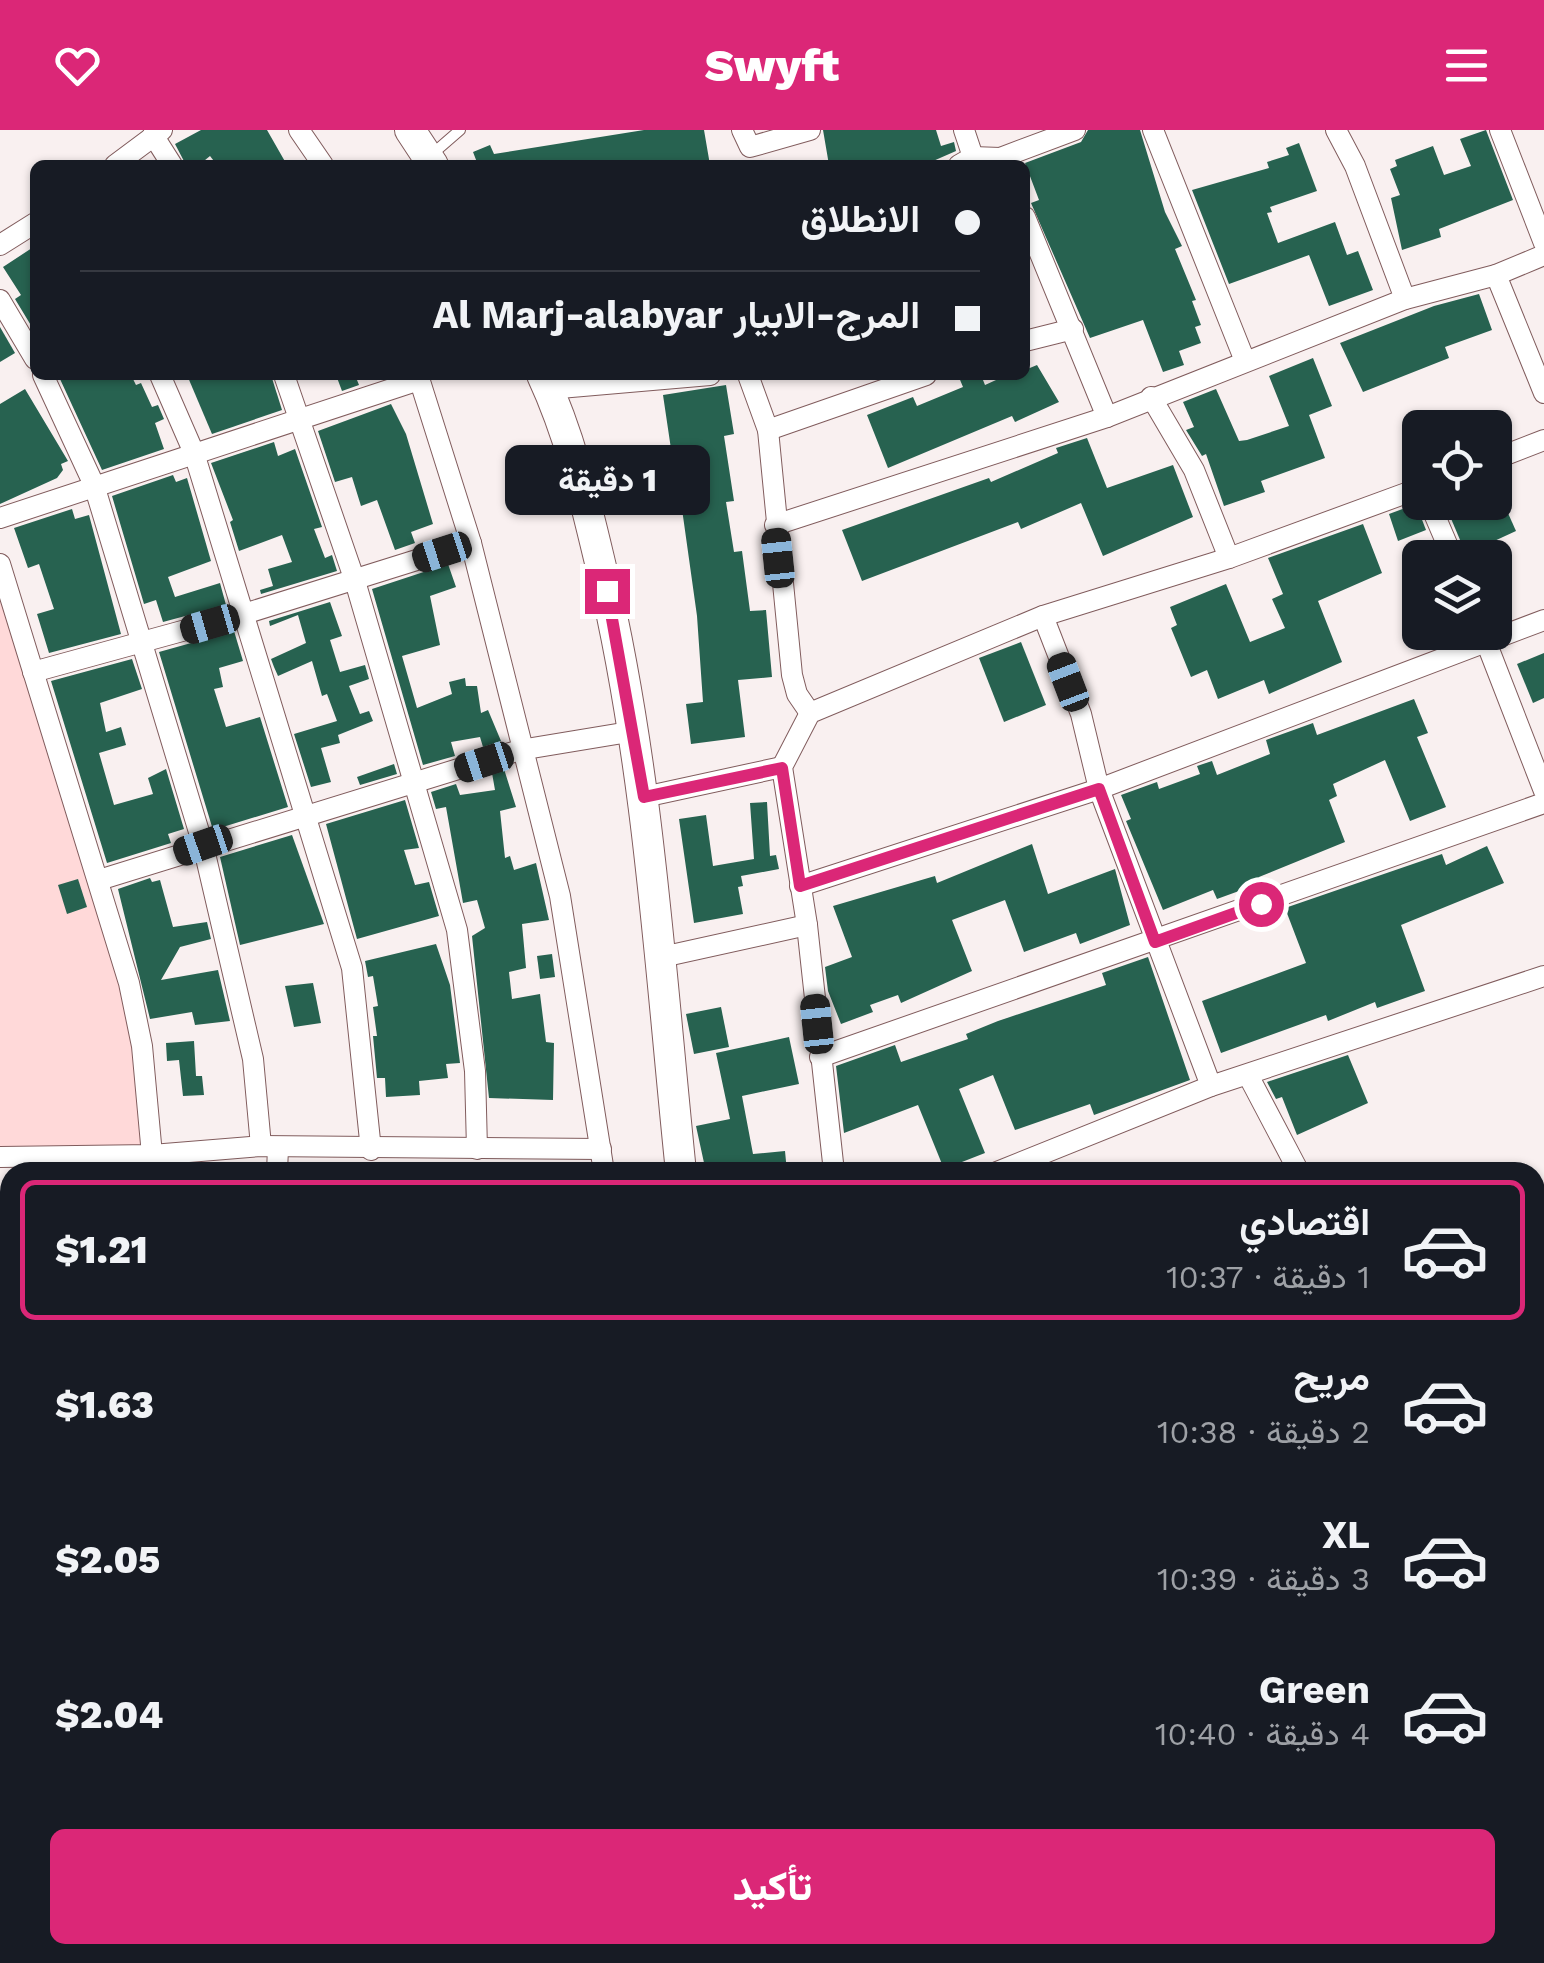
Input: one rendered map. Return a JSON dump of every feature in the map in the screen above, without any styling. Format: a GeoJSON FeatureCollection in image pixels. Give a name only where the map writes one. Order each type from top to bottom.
{"type":"FeatureCollection","features":[{"type":"Feature","properties":{"kind":"main road"},"geometry":{"type":"LineString","coordinates":[[410,130],[430,160]]}},
{"type":"Feature","properties":{"kind":"main road"},"geometry":{"type":"LineString","coordinates":[[545,382],[582,487],[635,730],[662,958],[680,1162]]}},
{"type":"Feature","properties":{"kind":"street"},"geometry":{"type":"LineString","coordinates":[[299,130],[320,160]]}},
{"type":"Feature","properties":{"kind":"street"},"geometry":{"type":"LineString","coordinates":[[744,146],[764,146],[810,130]]}},
{"type":"Feature","properties":{"kind":"street"},"geometry":{"type":"LineString","coordinates":[[964,130],[966,160]]}},
{"type":"Feature","properties":{"kind":"street"},"geometry":{"type":"LineString","coordinates":[[1006,160],[1075,130]]}},
{"type":"Feature","properties":{"kind":"street"},"geometry":{"type":"LineString","coordinates":[[1153,130],[1245,361]]}},
{"type":"Feature","properties":{"kind":"street"},"geometry":{"type":"LineString","coordinates":[[1336,130],[1355,166],[1405,300]]}},
{"type":"Feature","properties":{"kind":"street"},"geometry":{"type":"LineString","coordinates":[[1500,130],[1544,244]]}},
{"type":"Feature","properties":{"kind":"street"},"geometry":{"type":"LineString","coordinates":[[122,160],[157,133],[170,160]]}},
{"type":"Feature","properties":{"kind":"street"},"geometry":{"type":"LineString","coordinates":[[0,245],[30,226]]}},
{"type":"Feature","properties":{"kind":"street"},"geometry":{"type":"LineString","coordinates":[[1030,229],[1107,417]]}},
{"type":"Feature","properties":{"kind":"street"},"geometry":{"type":"LineString","coordinates":[[775,525],[1107,417],[1405,300],[1496,275],[1544,255]]}},
{"type":"Feature","properties":{"kind":"street"},"geometry":{"type":"LineString","coordinates":[[1496,275],[1544,393]]}},
{"type":"Feature","properties":{"kind":"street"},"geometry":{"type":"LineString","coordinates":[[0,300],[30,351]]}},
{"type":"Feature","properties":{"kind":"street"},"geometry":{"type":"LineString","coordinates":[[1030,340],[1073,329]]}},
{"type":"Feature","properties":{"kind":"street"},"geometry":{"type":"LineString","coordinates":[[46,380],[94,485],[203,845],[274,1162]]}},
{"type":"Feature","properties":{"kind":"street"},"geometry":{"type":"LineString","coordinates":[[162,380],[194,452],[308,816],[358,1001],[371,1150]]}},
{"type":"Feature","properties":{"kind":"street"},"geometry":{"type":"LineString","coordinates":[[286,380],[355,580],[460,948],[475,1071],[477,1149]]}},
{"type":"Feature","properties":{"kind":"street"},"geometry":{"type":"LineString","coordinates":[[0,518],[409,380]]}},
{"type":"Feature","properties":{"kind":"street"},"geometry":{"type":"LineString","coordinates":[[419,380],[471,543],[520,750],[560,896],[603,1162]]}},
{"type":"Feature","properties":{"kind":"street"},"geometry":{"type":"LineString","coordinates":[[545,382],[592,380]]}},
{"type":"Feature","properties":{"kind":"street"},"geometry":{"type":"LineString","coordinates":[[750,380],[768,430],[792,675],[797,694],[810,713]]}},
{"type":"Feature","properties":{"kind":"street"},"geometry":{"type":"LineString","coordinates":[[768,430],[912,380]]}},
{"type":"Feature","properties":{"kind":"street"},"geometry":{"type":"LineString","coordinates":[[1151,397],[1194,470],[1230,558]]}},
{"type":"Feature","properties":{"kind":"street"},"geometry":{"type":"LineString","coordinates":[[1512,453],[1544,440]]}},
{"type":"Feature","properties":{"kind":"street"},"geometry":{"type":"LineString","coordinates":[[833,1162],[806,924],[782,768],[810,713],[1043,616],[1230,558],[1402,495]]}},
{"type":"Feature","properties":{"kind":"street"},"geometry":{"type":"LineString","coordinates":[[34,672],[244,614],[471,543]]}},
{"type":"Feature","properties":{"kind":"street"},"geometry":{"type":"LineString","coordinates":[[0,564],[130,983],[142,1046],[152,1156]]}},
{"type":"Feature","properties":{"kind":"street"},"geometry":{"type":"LineString","coordinates":[[1043,616],[1080,714],[1099,789],[1211,1086]]}},
{"type":"Feature","properties":{"kind":"street"},"geometry":{"type":"LineString","coordinates":[[1512,630],[1544,620]]}},
{"type":"Feature","properties":{"kind":"street"},"geometry":{"type":"LineString","coordinates":[[800,886],[1099,789],[1454,650]]}},
{"type":"Feature","properties":{"kind":"street"},"geometry":{"type":"LineString","coordinates":[[1490,650],[1544,791]]}},
{"type":"Feature","properties":{"kind":"street"},"geometry":{"type":"LineString","coordinates":[[100,880],[520,750],[635,730]]}},
{"type":"Feature","properties":{"kind":"street"},"geometry":{"type":"LineString","coordinates":[[644,797],[782,768]]}},
{"type":"Feature","properties":{"kind":"street"},"geometry":{"type":"LineString","coordinates":[[820,1057],[1544,803]]}},
{"type":"Feature","properties":{"kind":"street"},"geometry":{"type":"LineString","coordinates":[[662,958],[806,924]]}},
{"type":"Feature","properties":{"kind":"street"},"geometry":{"type":"LineString","coordinates":[[1022,1162],[1211,1086],[1249,1077],[1544,976]]}},
{"type":"Feature","properties":{"kind":"street"},"geometry":{"type":"LineString","coordinates":[[1249,1077],[1294,1162]]}},
{"type":"Feature","properties":{"kind":"street"},"geometry":{"type":"LineString","coordinates":[[67,1162],[270,1147],[601,1148]]}},
{"type":"Feature","properties":{"kind":"lane"},"geometry":{"type":"LineString","coordinates":[[432,160],[460,130]]}},
{"type":"Feature","properties":{"kind":"shaded area"},"geometry":{"type":"Polygon","coordinates":[[[0,591],[120,973],[139,1058],[146,1146],[0,1153],[0,591]]]}},
{"type":"Feature","properties":{"kind":"building"},"geometry":{"type":"Polygon","coordinates":[[[201,130],[267,130],[284,160],[213,160],[210,156],[205,160],[183,160],[175,144],[201,130]]]}},
{"type":"Feature","properties":{"kind":"building"},"geometry":{"type":"Polygon","coordinates":[[[644,130],[704,130],[709,160],[476,160],[473,152],[490,145],[494,154],[644,130]]]}},
{"type":"Feature","properties":{"kind":"building"},"geometry":{"type":"Polygon","coordinates":[[[823,130],[936,130],[941,146],[954,142],[956,151],[935,160],[828,160],[823,130]]]}},
{"type":"Feature","properties":{"kind":"building"},"geometry":{"type":"Polygon","coordinates":[[[1088,130],[1140,130],[1165,212],[1182,246],[1175,249],[1196,300],[1192,301],[1201,325],[1195,327],[1201,343],[1179,351],[1184,365],[1163,372],[1143,320],[1090,338],[1031,203],[1039,200],[1030,176],[1030,161],[1081,142],[1088,130]]]}},
{"type":"Feature","properties":{"kind":"building"},"geometry":{"type":"Polygon","coordinates":[[[1486,130],[1513,200],[1439,229],[1441,237],[1402,250],[1391,198],[1400,195],[1390,169],[1397,166],[1395,160],[1433,146],[1444,175],[1471,166],[1460,139],[1486,130]]]}},
{"type":"Feature","properties":{"kind":"building"},"geometry":{"type":"Polygon","coordinates":[[[1299,143],[1317,191],[1270,207],[1272,212],[1267,213],[1278,243],[1335,222],[1347,255],[1358,251],[1373,290],[1329,306],[1309,255],[1229,284],[1192,190],[1269,168],[1267,162],[1289,155],[1286,148],[1299,143]]]}},
{"type":"Feature","properties":{"kind":"building"},"geometry":{"type":"Polygon","coordinates":[[[30,249],[30,324],[15,299],[21,295],[3,267],[30,249]]]}},
{"type":"Feature","properties":{"kind":"building"},"geometry":{"type":"Polygon","coordinates":[[[1479,294],[1492,330],[1445,347],[1449,358],[1363,392],[1340,343],[1434,306],[1479,294]]]}},
{"type":"Feature","properties":{"kind":"building"},"geometry":{"type":"Polygon","coordinates":[[[0,327],[15,353],[0,362],[0,327]]]}},
{"type":"Feature","properties":{"kind":"building"},"geometry":{"type":"Polygon","coordinates":[[[1313,358],[1332,406],[1309,415],[1325,458],[1261,481],[1265,492],[1224,506],[1206,454],[1202,456],[1186,430],[1194,427],[1183,402],[1216,389],[1239,441],[1289,426],[1269,376],[1313,358]]]}},
{"type":"Feature","properties":{"kind":"building"},"geometry":{"type":"Polygon","coordinates":[[[1037,365],[1059,402],[1015,422],[1012,416],[888,468],[867,415],[913,397],[917,406],[963,387],[960,380],[983,380],[985,385],[996,380],[1030,380],[1030,368],[1037,365]]]}},
{"type":"Feature","properties":{"kind":"building"},"geometry":{"type":"Polygon","coordinates":[[[60,380],[134,380],[136,385],[141,383],[152,407],[158,405],[164,419],[155,423],[164,449],[102,470],[60,380]]]}},
{"type":"Feature","properties":{"kind":"building"},"geometry":{"type":"Polygon","coordinates":[[[189,380],[273,380],[282,410],[212,434],[189,380]]]}},
{"type":"Feature","properties":{"kind":"building"},"geometry":{"type":"Polygon","coordinates":[[[338,380],[357,380],[359,385],[342,391],[338,380]]]}},
{"type":"Feature","properties":{"kind":"building"},"geometry":{"type":"Polygon","coordinates":[[[726,385],[734,434],[724,436],[734,501],[726,502],[734,552],[742,551],[750,611],[766,610],[772,677],[738,680],[745,737],[691,744],[686,704],[703,702],[697,616],[682,509],[679,510],[665,450],[671,449],[663,395],[726,385]]]}},
{"type":"Feature","properties":{"kind":"building"},"geometry":{"type":"Polygon","coordinates":[[[25,389],[68,461],[61,464],[63,470],[57,478],[0,504],[0,404],[25,389]]]}},
{"type":"Feature","properties":{"kind":"building"},"geometry":{"type":"Polygon","coordinates":[[[391,404],[406,434],[433,524],[411,532],[415,543],[395,550],[377,500],[361,506],[352,477],[335,482],[318,431],[391,404]]]}},
{"type":"Feature","properties":{"kind":"building"},"geometry":{"type":"Polygon","coordinates":[[[1087,438],[1107,488],[1173,465],[1193,517],[1103,556],[1081,503],[1021,529],[1018,522],[862,581],[842,530],[989,478],[991,482],[1058,453],[1056,448],[1087,438]]]}},
{"type":"Feature","properties":{"kind":"building"},"geometry":{"type":"Polygon","coordinates":[[[274,442],[278,456],[295,449],[322,527],[314,529],[325,558],[332,555],[337,571],[261,594],[260,590],[273,586],[268,569],[292,562],[282,535],[239,551],[230,522],[233,520],[211,463],[274,442]]]}},
{"type":"Feature","properties":{"kind":"building"},"geometry":{"type":"Polygon","coordinates":[[[173,475],[176,482],[187,478],[211,561],[168,577],[175,597],[220,583],[226,605],[163,622],[156,600],[144,604],[112,496],[173,475]]]}},
{"type":"Feature","properties":{"kind":"building"},"geometry":{"type":"Polygon","coordinates":[[[72,509],[75,519],[89,515],[121,634],[49,653],[37,614],[54,609],[39,564],[28,568],[14,528],[72,509]]]}},
{"type":"Feature","properties":{"kind":"building"},"geometry":{"type":"Polygon","coordinates":[[[1402,509],[1402,520],[1422,520],[1426,530],[1398,541],[1389,514],[1402,509]]]}},
{"type":"Feature","properties":{"kind":"building"},"geometry":{"type":"Polygon","coordinates":[[[1452,520],[1511,520],[1516,531],[1496,540],[1460,540],[1452,520]]]}},
{"type":"Feature","properties":{"kind":"building"},"geometry":{"type":"Polygon","coordinates":[[[1363,524],[1382,573],[1318,601],[1342,662],[1269,694],[1264,680],[1218,699],[1207,670],[1191,677],[1171,628],[1177,625],[1170,607],[1226,584],[1250,642],[1285,628],[1272,599],[1283,594],[1268,558],[1363,524]]]}},
{"type":"Feature","properties":{"kind":"building"},"geometry":{"type":"Polygon","coordinates":[[[448,564],[456,587],[430,596],[440,645],[402,656],[417,708],[452,694],[449,682],[465,678],[466,686],[477,686],[481,713],[488,710],[501,741],[483,747],[480,737],[451,742],[455,756],[423,765],[372,589],[448,564]]]}},
{"type":"Feature","properties":{"kind":"building"},"geometry":{"type":"Polygon","coordinates":[[[330,602],[342,636],[330,640],[340,672],[365,665],[369,679],[349,686],[360,714],[369,711],[373,721],[338,735],[340,743],[321,748],[331,782],[311,787],[294,734],[337,721],[327,694],[322,696],[312,661],[278,676],[271,659],[306,643],[298,615],[270,626],[269,621],[330,602]]]}},
{"type":"Feature","properties":{"kind":"building"},"geometry":{"type":"Polygon","coordinates":[[[234,631],[243,661],[219,668],[223,687],[214,689],[226,727],[260,717],[288,807],[213,830],[159,652],[234,631]]]}},
{"type":"Feature","properties":{"kind":"building"},"geometry":{"type":"Polygon","coordinates":[[[1021,642],[1046,705],[1004,722],[979,658],[1021,642]]]}},
{"type":"Feature","properties":{"kind":"building"},"geometry":{"type":"Polygon","coordinates":[[[1544,653],[1544,698],[1533,703],[1517,664],[1544,653]]]}},
{"type":"Feature","properties":{"kind":"building"},"geometry":{"type":"Polygon","coordinates":[[[132,659],[142,689],[100,703],[106,732],[121,727],[126,745],[99,753],[114,805],[153,794],[148,778],[166,769],[184,829],[168,834],[171,843],[107,863],[51,681],[132,659]]]}},
{"type":"Feature","properties":{"kind":"building"},"geometry":{"type":"Polygon","coordinates":[[[1414,699],[1428,733],[1417,737],[1446,807],[1410,821],[1385,760],[1333,784],[1337,796],[1329,800],[1345,842],[1259,877],[1261,883],[1217,899],[1213,890],[1163,910],[1126,821],[1131,819],[1121,795],[1157,782],[1159,789],[1200,774],[1197,766],[1212,761],[1217,775],[1270,754],[1266,740],[1313,723],[1317,735],[1414,699]]]}},
{"type":"Feature","properties":{"kind":"building"},"geometry":{"type":"Polygon","coordinates":[[[394,764],[397,774],[360,785],[357,777],[394,764]]]}},
{"type":"Feature","properties":{"kind":"building"},"geometry":{"type":"Polygon","coordinates":[[[504,769],[516,807],[500,811],[505,858],[510,856],[514,870],[536,863],[549,920],[522,924],[526,968],[509,972],[512,999],[540,994],[546,1042],[554,1043],[553,1100],[489,1098],[472,936],[485,928],[477,900],[463,903],[446,807],[436,809],[431,792],[456,784],[460,795],[495,790],[492,773],[504,769]]]}},
{"type":"Feature","properties":{"kind":"building"},"geometry":{"type":"Polygon","coordinates":[[[405,800],[419,848],[404,850],[415,885],[429,882],[439,916],[357,939],[326,824],[405,800]]]}},
{"type":"Feature","properties":{"kind":"building"},"geometry":{"type":"Polygon","coordinates":[[[767,802],[770,856],[776,855],[779,869],[741,876],[743,886],[738,887],[743,914],[694,923],[679,819],[706,815],[713,866],[754,859],[750,803],[767,802]]]}},
{"type":"Feature","properties":{"kind":"building"},"geometry":{"type":"Polygon","coordinates":[[[292,835],[324,924],[240,945],[220,857],[292,835]]]}},
{"type":"Feature","properties":{"kind":"building"},"geometry":{"type":"Polygon","coordinates":[[[1032,844],[1048,894],[1115,869],[1130,925],[1080,944],[1076,933],[1024,952],[1005,900],[952,920],[972,971],[901,1003],[898,995],[870,1005],[873,1012],[841,1024],[828,991],[825,967],[852,957],[833,906],[935,876],[937,883],[1032,844]]]}},
{"type":"Feature","properties":{"kind":"building"},"geometry":{"type":"Polygon","coordinates":[[[1487,846],[1504,883],[1401,925],[1425,991],[1377,1008],[1375,1002],[1328,1021],[1326,1015],[1221,1053],[1202,1001],[1306,963],[1285,908],[1442,854],[1446,865],[1487,846]]]}},
{"type":"Feature","properties":{"kind":"building"},"geometry":{"type":"Polygon","coordinates":[[[150,878],[152,882],[160,880],[173,927],[207,922],[211,939],[180,947],[161,980],[218,970],[230,1021],[195,1025],[192,1012],[150,1019],[118,889],[150,878]]]}},
{"type":"Feature","properties":{"kind":"building"},"geometry":{"type":"Polygon","coordinates":[[[78,879],[87,907],[67,914],[58,885],[78,879]]]}},
{"type":"Feature","properties":{"kind":"building"},"geometry":{"type":"Polygon","coordinates":[[[436,944],[450,985],[460,1063],[446,1064],[448,1078],[419,1081],[420,1095],[386,1097],[385,1078],[377,1078],[373,1007],[378,1006],[373,976],[368,977],[365,961],[436,944]]]}},
{"type":"Feature","properties":{"kind":"building"},"geometry":{"type":"Polygon","coordinates":[[[552,954],[555,977],[540,979],[537,956],[552,954]]]}},
{"type":"Feature","properties":{"kind":"building"},"geometry":{"type":"Polygon","coordinates":[[[1148,957],[1190,1080],[1094,1115],[1090,1104],[1015,1130],[993,1075],[959,1089],[985,1153],[962,1162],[941,1162],[918,1105],[844,1133],[836,1066],[895,1045],[901,1062],[968,1039],[966,1034],[998,1021],[1106,985],[1102,973],[1148,957]]]}},
{"type":"Feature","properties":{"kind":"building"},"geometry":{"type":"Polygon","coordinates":[[[313,983],[321,1023],[294,1027],[285,986],[313,983]]]}},
{"type":"Feature","properties":{"kind":"building"},"geometry":{"type":"Polygon","coordinates":[[[721,1007],[729,1047],[694,1054],[686,1014],[721,1007]]]}},
{"type":"Feature","properties":{"kind":"building"},"geometry":{"type":"Polygon","coordinates":[[[789,1037],[799,1084],[742,1096],[753,1154],[785,1151],[786,1162],[704,1162],[696,1126],[730,1119],[716,1053],[789,1037]]]}},
{"type":"Feature","properties":{"kind":"building"},"geometry":{"type":"Polygon","coordinates":[[[194,1041],[196,1076],[202,1076],[204,1095],[183,1096],[179,1060],[167,1061],[166,1043],[194,1041]]]}},
{"type":"Feature","properties":{"kind":"building"},"geometry":{"type":"Polygon","coordinates":[[[1348,1055],[1368,1103],[1297,1135],[1282,1097],[1276,1099],[1267,1082],[1348,1055]]]}},
{"type":"Feature","properties":{"kind":"route"},"geometry":{"type":"LineString","coordinates":[[607,591],[644,797],[782,768],[800,886],[1099,789],[1155,942],[1261,904]]}}]}
